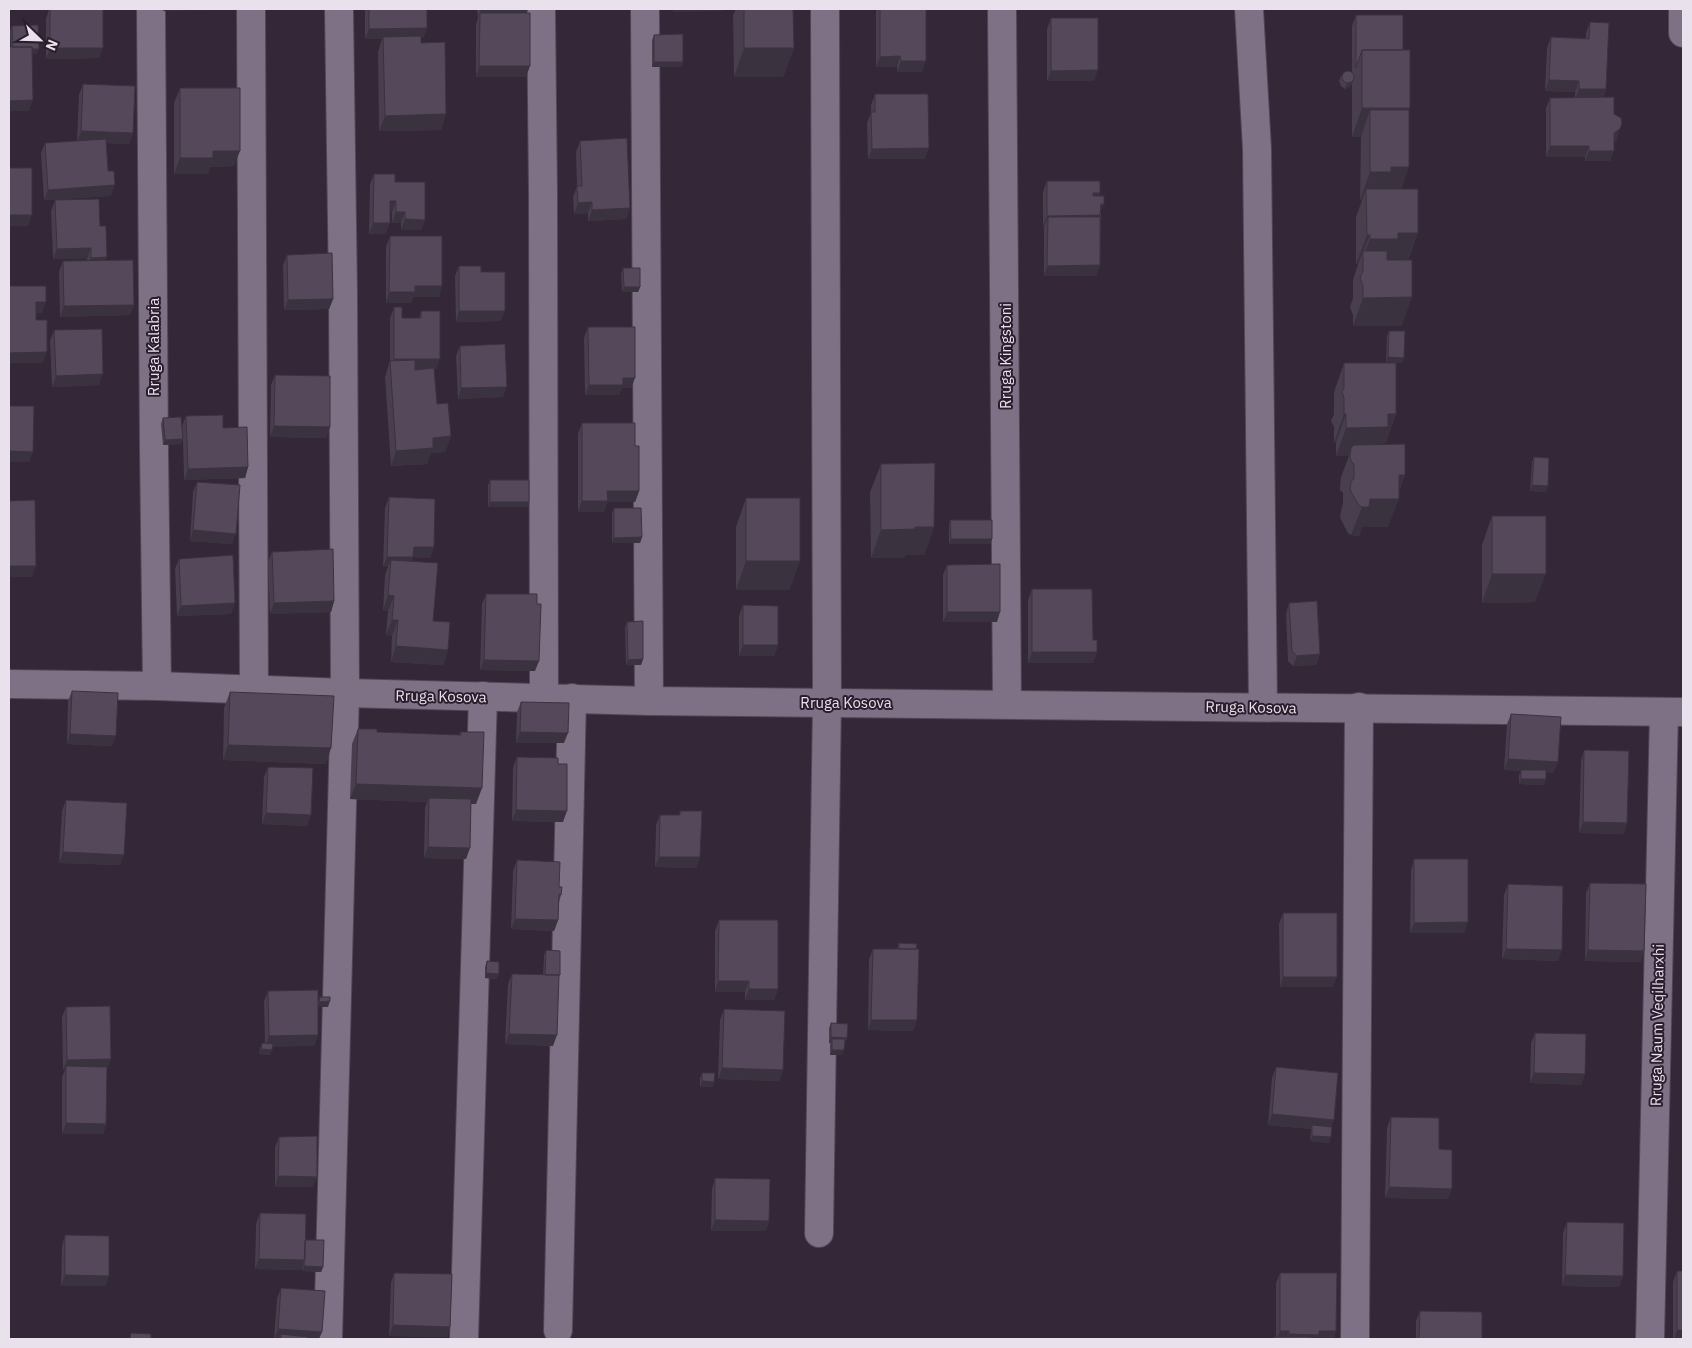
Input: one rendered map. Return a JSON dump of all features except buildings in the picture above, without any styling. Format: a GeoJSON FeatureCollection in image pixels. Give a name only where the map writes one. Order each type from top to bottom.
{"type":"FeatureCollection","features":[{"type":"Feature","properties":{"kind":"street","name":"Rruga Kalabria"},"geometry":{"type":"LineString","coordinates":[[151,9],[158,686]]}},
{"type":"Feature","properties":{"kind":"street"},"geometry":{"type":"LineString","coordinates":[[251,9],[254,690]]}},
{"type":"Feature","properties":{"kind":"street"},"geometry":{"type":"LineString","coordinates":[[328,1339],[345,693],[339,9]]}},
{"type":"Feature","properties":{"kind":"street"},"geometry":{"type":"LineString","coordinates":[[541,9],[544,698]]}},
{"type":"Feature","properties":{"kind":"street"},"geometry":{"type":"LineString","coordinates":[[645,9],[649,700]]}},
{"type":"Feature","properties":{"kind":"street"},"geometry":{"type":"LineString","coordinates":[[819,1233],[827,702],[825,9]]}},
{"type":"Feature","properties":{"kind":"street","name":"Rruga Kingstoni"},"geometry":{"type":"LineString","coordinates":[[1002,9],[1007,704]]}},
{"type":"Feature","properties":{"kind":"street"},"geometry":{"type":"LineString","coordinates":[[1249,9],[1257,149],[1264,707]]}},
{"type":"Feature","properties":{"kind":"street"},"geometry":{"type":"LineString","coordinates":[[1683,9],[1683,33]]}},
{"type":"Feature","properties":{"kind":"street","name":"Rruga Kosova"},"geometry":{"type":"LineString","coordinates":[[9,684],[158,686],[345,693],[649,700],[1674,712]]}},
{"type":"Feature","properties":{"kind":"street"},"geometry":{"type":"LineString","coordinates":[[464,1339],[483,696]]}},
{"type":"Feature","properties":{"kind":"street"},"geometry":{"type":"LineString","coordinates":[[558,1330],[572,698]]}},
{"type":"Feature","properties":{"kind":"street"},"geometry":{"type":"LineString","coordinates":[[1355,1339],[1359,707]]}},
{"type":"Feature","properties":{"kind":"street","name":"Rruga Naum Veqilharxhi"},"geometry":{"type":"LineString","coordinates":[[1650,1339],[1674,712]]}}]}
